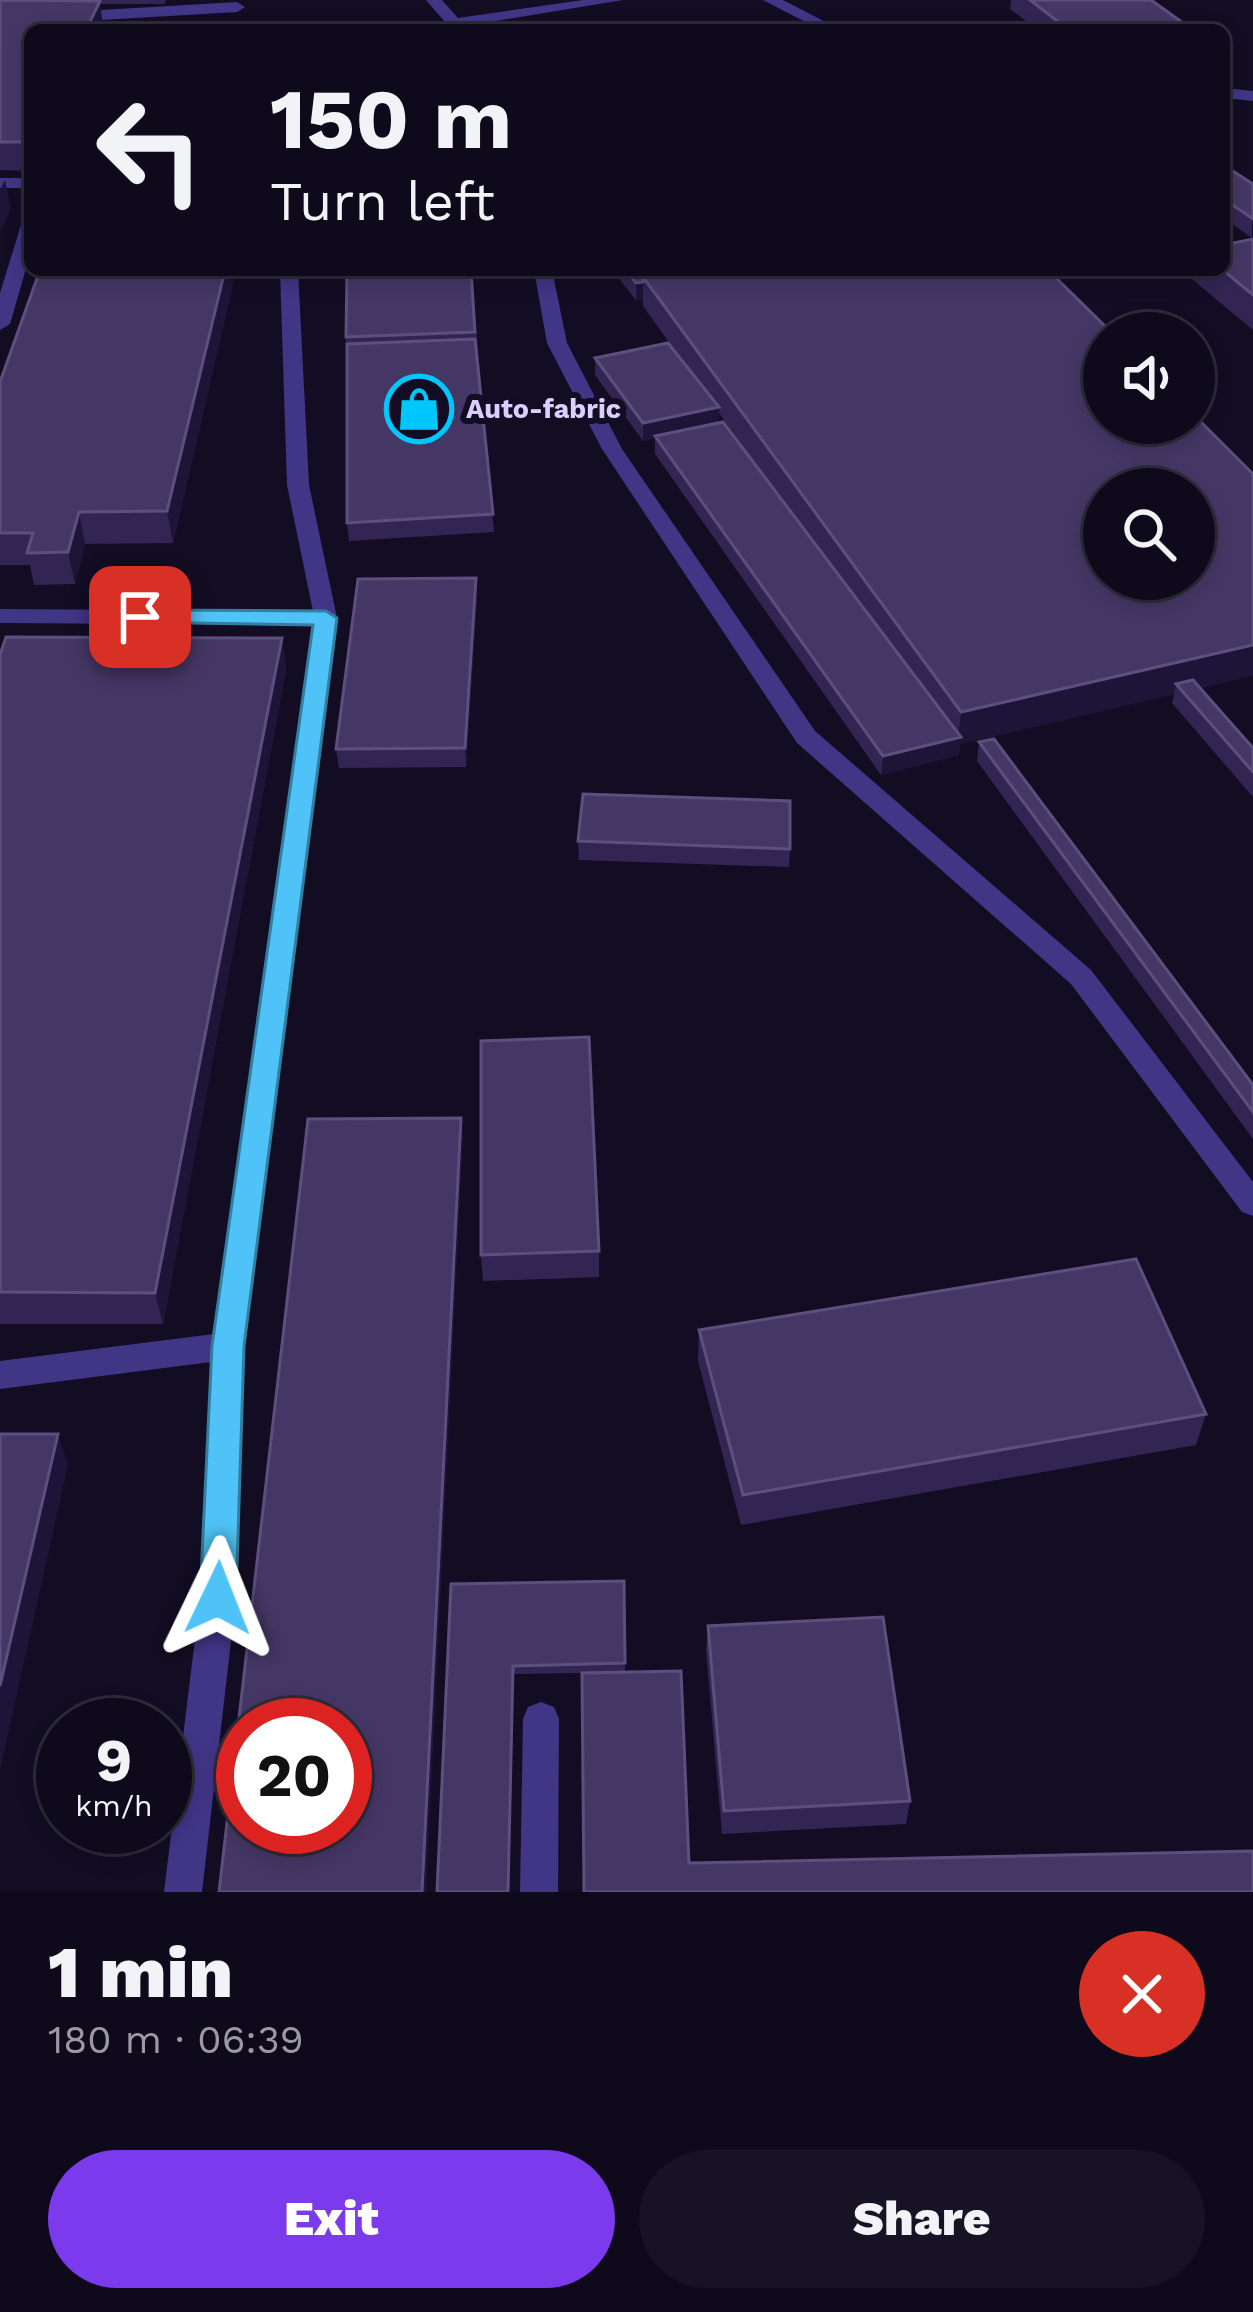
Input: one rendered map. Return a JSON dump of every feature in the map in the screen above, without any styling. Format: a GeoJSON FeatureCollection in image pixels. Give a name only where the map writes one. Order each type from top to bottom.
{"type":"FeatureCollection","features":[{"type":"Feature","properties":{"kind":"lane"},"geometry":{"type":"LineString","coordinates":[[434,0],[454,24]]}},
{"type":"Feature","properties":{"kind":"lane"},"geometry":{"type":"LineString","coordinates":[[475,24],[615,0]]}},
{"type":"Feature","properties":{"kind":"lane"},"geometry":{"type":"LineString","coordinates":[[771,0],[821,24]]}},
{"type":"Feature","properties":{"kind":"lane"},"geometry":{"type":"LineString","coordinates":[[0,7],[84,16],[242,9]]}},
{"type":"Feature","properties":{"kind":"lane"},"geometry":{"type":"LineString","coordinates":[[0,324],[24,245]]}},
{"type":"Feature","properties":{"kind":"lane"},"geometry":{"type":"LineString","coordinates":[[183,1892],[218,1598],[228,1346],[326,618],[298,485],[289,276]]}},
{"type":"Feature","properties":{"kind":"lane"},"geometry":{"type":"LineString","coordinates":[[543,276],[557,344],[612,448],[806,737],[1082,977],[1253,1204]]}},
{"type":"Feature","properties":{"kind":"lane"},"geometry":{"type":"LineString","coordinates":[[0,616],[326,618]]}},
{"type":"Feature","properties":{"kind":"lane"},"geometry":{"type":"LineString","coordinates":[[0,1375],[228,1346]]}},
{"type":"Feature","properties":{"kind":"lane"},"geometry":{"type":"LineString","coordinates":[[538,1892],[541,1719]]}},
{"type":"Feature","properties":{"kind":"building"},"geometry":{"type":"Polygon","coordinates":[[[0,0],[100,1],[89,24],[24,24],[24,142],[0,142],[0,0]]]}},
{"type":"Feature","properties":{"kind":"building"},"geometry":{"type":"Polygon","coordinates":[[[1030,0],[1151,0],[1185,24],[1061,24],[1030,0]]]}},
{"type":"Feature","properties":{"kind":"building"},"geometry":{"type":"Polygon","coordinates":[[[1230,169],[1253,184],[1253,219],[1230,203],[1230,169]]]}},
{"type":"Feature","properties":{"kind":"building"},"geometry":{"type":"Polygon","coordinates":[[[1253,239],[1253,295],[1230,276],[1230,244],[1253,239]]]}},
{"type":"Feature","properties":{"kind":"building"},"geometry":{"type":"Polygon","coordinates":[[[38,276],[224,276],[167,511],[79,512],[68,552],[27,553],[33,533],[0,533],[0,382],[38,276]]]}},
{"type":"Feature","properties":{"kind":"building"},"geometry":{"type":"Polygon","coordinates":[[[347,276],[471,276],[475,332],[346,337],[347,276]]]}},
{"type":"Feature","properties":{"kind":"building"},"geometry":{"type":"Polygon","coordinates":[[[1054,276],[1091,312],[1083,312],[1083,444],[1215,444],[1215,436],[1253,474],[1253,645],[961,712],[643,277],[1054,276]]]}},
{"type":"Feature","properties":{"kind":"building"},"geometry":{"type":"Polygon","coordinates":[[[475,339],[493,514],[347,523],[347,344],[475,339]]]}},
{"type":"Feature","properties":{"kind":"building"},"geometry":{"type":"Polygon","coordinates":[[[668,343],[719,407],[643,423],[595,358],[668,343]]]}},
{"type":"Feature","properties":{"kind":"building"},"geometry":{"type":"Polygon","coordinates":[[[723,422],[961,737],[883,756],[655,436],[723,422]]]}},
{"type":"Feature","properties":{"kind":"building"},"geometry":{"type":"Polygon","coordinates":[[[476,578],[465,748],[336,749],[358,579],[476,578]]]}},
{"type":"Feature","properties":{"kind":"building"},"geometry":{"type":"Polygon","coordinates":[[[6,637],[282,638],[155,1293],[0,1292],[0,655],[6,637]]]}},
{"type":"Feature","properties":{"kind":"building"},"geometry":{"type":"Polygon","coordinates":[[[1193,680],[1253,748],[1253,772],[1176,684],[1193,680]]]}},
{"type":"Feature","properties":{"kind":"building"},"geometry":{"type":"Polygon","coordinates":[[[994,739],[1253,1085],[1253,1112],[979,742],[994,739]]]}},
{"type":"Feature","properties":{"kind":"building"},"geometry":{"type":"Polygon","coordinates":[[[583,794],[790,801],[790,849],[578,841],[583,794]]]}},
{"type":"Feature","properties":{"kind":"building"},"geometry":{"type":"Polygon","coordinates":[[[589,1037],[599,1251],[481,1255],[481,1041],[589,1037]]]}},
{"type":"Feature","properties":{"kind":"building"},"geometry":{"type":"Polygon","coordinates":[[[461,1118],[422,1892],[219,1892],[223,1854],[372,1854],[372,1698],[241,1698],[308,1119],[461,1118]]]}},
{"type":"Feature","properties":{"kind":"building"},"geometry":{"type":"Polygon","coordinates":[[[1136,1259],[1206,1414],[743,1495],[699,1330],[1136,1259]]]}},
{"type":"Feature","properties":{"kind":"building"},"geometry":{"type":"Polygon","coordinates":[[[0,1434],[58,1434],[0,1686],[0,1434]]]}},
{"type":"Feature","properties":{"kind":"building"},"geometry":{"type":"Polygon","coordinates":[[[624,1581],[625,1663],[513,1666],[508,1892],[437,1892],[451,1584],[624,1581]]]}},
{"type":"Feature","properties":{"kind":"building"},"geometry":{"type":"Polygon","coordinates":[[[883,1617],[910,1801],[724,1811],[708,1626],[883,1617]]]}},
{"type":"Feature","properties":{"kind":"building"},"geometry":{"type":"Polygon","coordinates":[[[681,1671],[689,1863],[1253,1851],[1253,1892],[584,1892],[582,1673],[681,1671]]]}},
{"type":"Feature","properties":{"kind":"place","name":"Auto-fabric"},"geometry":{"type":"Point","coordinates":[419,409]}},
{"type":"Feature","properties":{"kind":"route"},"geometry":{"type":"LineString","coordinates":[[140,617],[326,618],[228,1346],[218,1598]]}}]}
